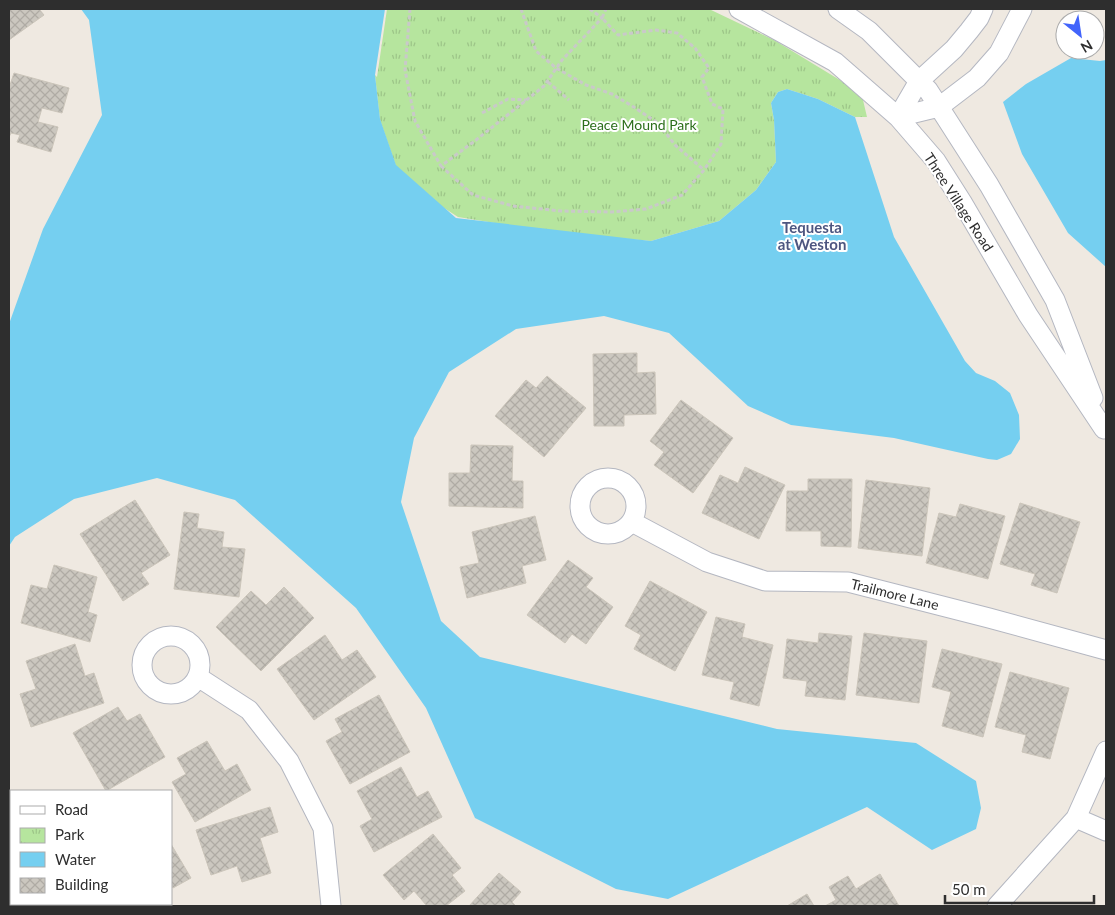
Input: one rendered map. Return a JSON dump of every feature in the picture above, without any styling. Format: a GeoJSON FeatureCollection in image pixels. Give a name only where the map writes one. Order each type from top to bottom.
{"type":"FeatureCollection","features":[{"type":"Feature","properties":{"kind":"street","name":"Three Village Road"},"geometry":{"type":"LineString","coordinates":[[739,9],[835,62],[898,117],[936,161],[1028,315],[1105,432]]}},
{"type":"Feature","properties":{"kind":"street","name":"Three Village Road"},"geometry":{"type":"LineString","coordinates":[[838,9],[869,31],[928,90],[989,185],[1056,300],[1105,432]]}},
{"type":"Feature","properties":{"kind":"street"},"geometry":{"type":"LineString","coordinates":[[898,117],[919,82],[969,32],[983,9]]}},
{"type":"Feature","properties":{"kind":"street"},"geometry":{"type":"LineString","coordinates":[[898,117],[939,107],[977,78],[999,53],[1022,9]]}},
{"type":"Feature","properties":{"kind":"street","name":"Trailmore Lane"},"geometry":{"type":"LineString","coordinates":[[632,522],[707,562],[765,580],[848,582],[1106,650]]}},
{"type":"Feature","properties":{"kind":"street"},"geometry":{"type":"LineString","coordinates":[[198,677],[249,710],[289,761],[323,828],[331,906]]}},
{"type":"Feature","properties":{"kind":"street"},"geometry":{"type":"LineString","coordinates":[[997,906],[1076,818],[1106,751]]}},
{"type":"Feature","properties":{"kind":"street"},"geometry":{"type":"LineString","coordinates":[[1076,818],[1106,831]]}},
{"type":"Feature","properties":{"kind":"path"},"geometry":{"type":"LineString","coordinates":[[410,9],[405,70],[415,120],[441,166],[473,195],[513,206],[561,211],[612,212],[646,209],[682,195],[704,170],[722,144],[723,109],[712,104],[702,77],[709,68],[695,48],[677,33],[656,30],[618,35],[602,18],[590,9]]}},
{"type":"Feature","properties":{"kind":"path"},"geometry":{"type":"LineString","coordinates":[[521,9],[536,51],[556,68],[586,85],[612,94],[658,122],[675,145],[704,170]]}},
{"type":"Feature","properties":{"kind":"path"},"geometry":{"type":"LineString","coordinates":[[441,166],[544,86],[562,60],[602,18],[606,9]]}},
{"type":"Feature","properties":{"kind":"path"},"geometry":{"type":"LineString","coordinates":[[548,82],[569,100]]}},
{"type":"Feature","properties":{"kind":"path"},"geometry":{"type":"LineString","coordinates":[[482,113],[508,100],[527,100]]}},
{"type":"Feature","properties":{"kind":"green space","name":"Peace Mound Park"},"geometry":{"type":"Polygon","coordinates":[[[387,9],[709,9],[774,40],[853,88],[863,100],[867,117],[855,117],[818,99],[787,89],[778,92],[771,103],[774,120],[776,162],[756,190],[719,221],[651,241],[551,232],[458,217],[441,206],[396,166],[380,120],[375,75],[377,77],[387,9]]]}},
{"type":"Feature","properties":{"kind":"water"},"geometry":{"type":"Polygon","coordinates":[[[81,9],[385,9],[375,75],[380,119],[396,165],[456,218],[651,241],[719,221],[756,190],[776,162],[774,120],[771,103],[778,92],[787,89],[818,99],[855,117],[894,237],[965,361],[976,373],[995,381],[1010,393],[1019,415],[1020,439],[1011,454],[997,460],[988,459],[894,438],[791,425],[748,406],[669,333],[604,316],[516,329],[449,372],[414,438],[401,502],[441,621],[480,657],[777,729],[916,743],[976,781],[981,808],[976,829],[932,850],[867,807],[668,899],[616,889],[475,818],[426,708],[356,608],[235,500],[157,478],[74,499],[15,537],[9,546],[9,324],[43,229],[102,115],[89,20],[81,9]]]}},
{"type":"Feature","properties":{"kind":"water"},"geometry":{"type":"Polygon","coordinates":[[[1068,60],[1106,60],[1106,267],[1068,233],[1022,154],[1003,102],[1026,84],[1068,60]]]}},
{"type":"Feature","properties":{"kind":"building"},"geometry":{"type":"Polygon","coordinates":[[[9,9],[39,9],[44,15],[9,40],[9,9]]]}},
{"type":"Feature","properties":{"kind":"building"},"geometry":{"type":"Polygon","coordinates":[[[14,73],[69,88],[62,113],[42,108],[38,122],[58,127],[51,152],[17,142],[20,135],[11,133],[9,137],[9,88],[14,73]]]}},
{"type":"Feature","properties":{"kind":"building"},"geometry":{"type":"Polygon","coordinates":[[[637,353],[637,373],[655,372],[656,414],[624,415],[624,426],[594,426],[593,354],[637,353]]]}},
{"type":"Feature","properties":{"kind":"building"},"geometry":{"type":"Polygon","coordinates":[[[547,376],[586,408],[544,457],[495,416],[526,380],[536,388],[547,376]]]}},
{"type":"Feature","properties":{"kind":"building"},"geometry":{"type":"Polygon","coordinates":[[[681,400],[733,438],[693,493],[654,465],[664,452],[650,441],[681,400]]]}},
{"type":"Feature","properties":{"kind":"building"},"geometry":{"type":"Polygon","coordinates":[[[471,445],[513,446],[512,481],[523,481],[523,508],[449,506],[449,473],[470,473],[471,445]]]}},
{"type":"Feature","properties":{"kind":"building"},"geometry":{"type":"Polygon","coordinates":[[[745,467],[785,485],[759,539],[702,513],[720,475],[738,483],[745,467]]]}},
{"type":"Feature","properties":{"kind":"building"},"geometry":{"type":"Polygon","coordinates":[[[808,479],[852,479],[851,547],[821,546],[821,531],[786,531],[787,491],[808,491],[808,479]]]}},
{"type":"Feature","properties":{"kind":"building"},"geometry":{"type":"Polygon","coordinates":[[[866,480],[930,488],[922,556],[858,548],[866,480]]]}},
{"type":"Feature","properties":{"kind":"building"},"geometry":{"type":"Polygon","coordinates":[[[135,500],[170,555],[141,573],[149,584],[123,601],[80,534],[135,500]]]}},
{"type":"Feature","properties":{"kind":"building"},"geometry":{"type":"Polygon","coordinates":[[[1020,503],[1080,522],[1057,593],[1031,585],[1035,574],[1000,564],[1020,503]]]}},
{"type":"Feature","properties":{"kind":"building"},"geometry":{"type":"Polygon","coordinates":[[[960,504],[1005,516],[988,579],[926,563],[939,513],[956,517],[960,504]]]}},
{"type":"Feature","properties":{"kind":"building"},"geometry":{"type":"Polygon","coordinates":[[[184,512],[199,514],[197,528],[224,532],[222,547],[245,549],[239,597],[174,589],[184,512]]]}},
{"type":"Feature","properties":{"kind":"building"},"geometry":{"type":"Polygon","coordinates":[[[535,516],[546,560],[522,566],[526,583],[467,598],[460,567],[479,563],[472,532],[535,516]]]}},
{"type":"Feature","properties":{"kind":"building"},"geometry":{"type":"Polygon","coordinates":[[[568,560],[593,578],[586,587],[613,607],[586,644],[572,634],[565,643],[527,615],[568,560]]]}},
{"type":"Feature","properties":{"kind":"building"},"geometry":{"type":"Polygon","coordinates":[[[54,565],[97,577],[88,612],[97,615],[90,642],[21,623],[31,585],[47,589],[54,565]]]}},
{"type":"Feature","properties":{"kind":"building"},"geometry":{"type":"Polygon","coordinates":[[[650,581],[707,612],[675,671],[634,649],[641,635],[625,626],[650,581]]]}},
{"type":"Feature","properties":{"kind":"building"},"geometry":{"type":"Polygon","coordinates":[[[284,587],[314,618],[261,671],[216,627],[251,591],[266,605],[284,587]]]}},
{"type":"Feature","properties":{"kind":"building"},"geometry":{"type":"Polygon","coordinates":[[[716,617],[745,624],[742,637],[773,645],[759,706],[730,699],[734,682],[702,675],[716,617]]]}},
{"type":"Feature","properties":{"kind":"building"},"geometry":{"type":"Polygon","coordinates":[[[819,633],[852,636],[845,700],[805,696],[807,681],[783,678],[787,639],[818,643],[819,633]]]}},
{"type":"Feature","properties":{"kind":"building"},"geometry":{"type":"Polygon","coordinates":[[[864,633],[927,641],[919,703],[856,695],[864,633]]]}},
{"type":"Feature","properties":{"kind":"building"},"geometry":{"type":"Polygon","coordinates":[[[325,635],[342,660],[357,650],[376,677],[314,720],[277,669],[325,635]]]}},
{"type":"Feature","properties":{"kind":"building"},"geometry":{"type":"Polygon","coordinates":[[[75,644],[85,676],[94,673],[104,703],[31,727],[20,694],[36,689],[26,661],[75,644]]]}},
{"type":"Feature","properties":{"kind":"building"},"geometry":{"type":"Polygon","coordinates":[[[942,649],[1002,664],[983,737],[942,726],[951,692],[932,687],[942,649]]]}},
{"type":"Feature","properties":{"kind":"building"},"geometry":{"type":"Polygon","coordinates":[[[1010,672],[1069,688],[1050,759],[1022,752],[1026,735],[995,727],[1010,672]]]}},
{"type":"Feature","properties":{"kind":"building"},"geometry":{"type":"Polygon","coordinates":[[[379,695],[410,752],[350,784],[326,741],[342,732],[335,719],[379,695]]]}},
{"type":"Feature","properties":{"kind":"building"},"geometry":{"type":"Polygon","coordinates":[[[118,707],[127,721],[140,714],[165,757],[105,790],[73,733],[118,707]]]}},
{"type":"Feature","properties":{"kind":"building"},"geometry":{"type":"Polygon","coordinates":[[[207,741],[225,771],[237,764],[251,790],[195,822],[172,782],[186,774],[177,758],[207,741]]]}},
{"type":"Feature","properties":{"kind":"building"},"geometry":{"type":"Polygon","coordinates":[[[401,767],[417,797],[428,791],[442,817],[374,852],[360,826],[372,819],[357,791],[401,767]]]}},
{"type":"Feature","properties":{"kind":"building"},"geometry":{"type":"Polygon","coordinates":[[[270,807],[278,832],[260,838],[271,873],[242,882],[237,866],[211,875],[196,830],[270,807]]]}},
{"type":"Feature","properties":{"kind":"building"},"geometry":{"type":"Polygon","coordinates":[[[433,834],[461,868],[452,875],[465,891],[446,906],[427,906],[414,891],[404,900],[383,875],[433,834]]]}},
{"type":"Feature","properties":{"kind":"building"},"geometry":{"type":"Polygon","coordinates":[[[172,846],[191,878],[173,888],[172,886],[172,846]]]}},
{"type":"Feature","properties":{"kind":"building"},"geometry":{"type":"Polygon","coordinates":[[[499,873],[521,892],[512,902],[516,906],[469,906],[499,873]]]}},
{"type":"Feature","properties":{"kind":"building"},"geometry":{"type":"Polygon","coordinates":[[[880,874],[899,906],[825,906],[836,900],[829,887],[848,876],[856,889],[880,874]]]}},
{"type":"Feature","properties":{"kind":"building"},"geometry":{"type":"Polygon","coordinates":[[[10,888],[10,905],[36,906],[9,906],[10,888]]]}},
{"type":"Feature","properties":{"kind":"building"},"geometry":{"type":"Polygon","coordinates":[[[807,894],[814,906],[787,906],[807,894]]]}},
{"type":"Feature","properties":{"kind":"building"},"geometry":{"type":"Polygon","coordinates":[[[50,905],[119,905],[117,906],[50,905]]]}},
{"type":"Feature","properties":{"kind":"district","name":"Tequesta at Weston"},"geometry":{"type":"Point","coordinates":[812,236]}}]}
